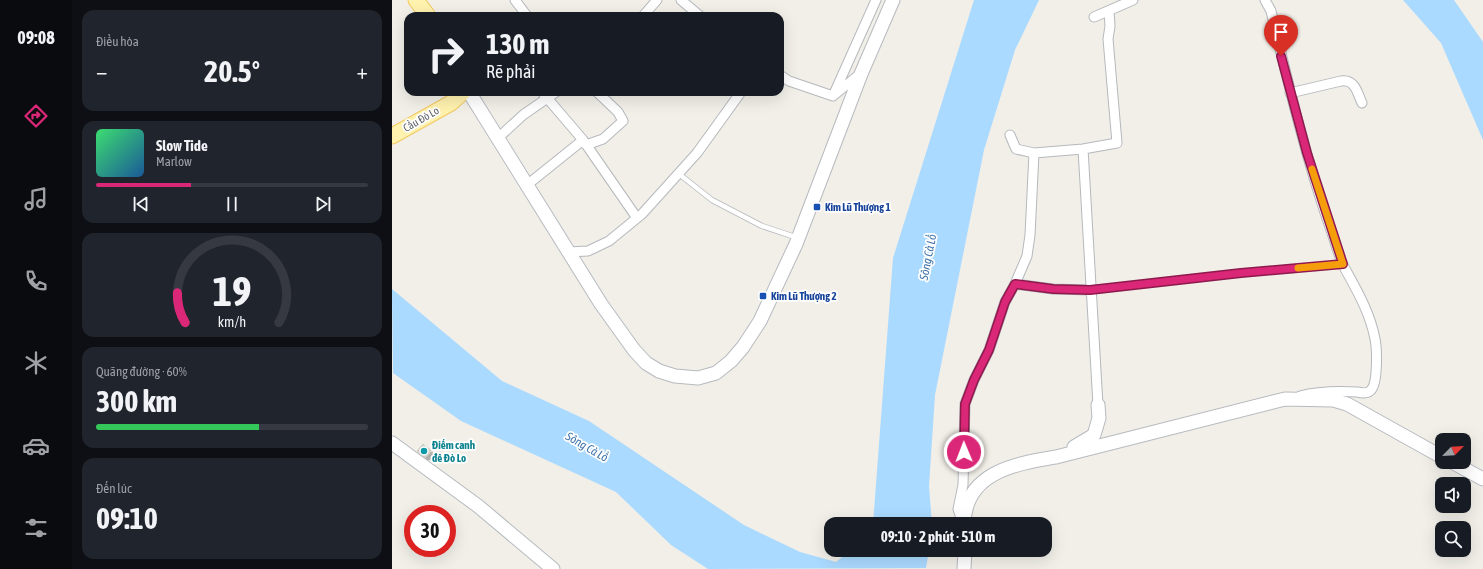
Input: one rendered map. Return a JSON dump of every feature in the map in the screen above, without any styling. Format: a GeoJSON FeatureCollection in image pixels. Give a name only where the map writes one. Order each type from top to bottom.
{"type":"FeatureCollection","features":[{"type":"Feature","properties":{"kind":"main road"},"geometry":{"type":"LineString","coordinates":[[416,0],[425,12]]}},
{"type":"Feature","properties":{"kind":"main road"},"geometry":{"type":"LineString","coordinates":[[472,96],[601,304],[634,350],[646,363],[659,371],[698,378],[716,373],[731,361],[743,347],[760,321],[798,238],[861,74],[893,0]]}},
{"type":"Feature","properties":{"kind":"main road","name":"Cầu Đò Lo"},"geometry":{"type":"LineString","coordinates":[[392,136],[451,103],[459,96]]}},
{"type":"Feature","properties":{"kind":"main road"},"geometry":{"type":"LineString","coordinates":[[964,517],[967,502],[973,492],[982,481],[999,472],[1031,462],[1285,399],[1333,400],[1347,404],[1435,452]]}},
{"type":"Feature","properties":{"kind":"main road"},"geometry":{"type":"LineString","coordinates":[[1056,457],[1094,435],[1099,418],[1098,405]]}},
{"type":"Feature","properties":{"kind":"main road"},"geometry":{"type":"LineString","coordinates":[[392,443],[478,506],[553,569]]}},
{"type":"Feature","properties":{"kind":"main road"},"geometry":{"type":"LineString","coordinates":[[1465,469],[1483,479]]}},
{"type":"Feature","properties":{"kind":"main road"},"geometry":{"type":"LineString","coordinates":[[964,569],[965,557]]}},
{"type":"Feature","properties":{"kind":"street"},"geometry":{"type":"LineString","coordinates":[[515,0],[524,12]]}},
{"type":"Feature","properties":{"kind":"street"},"geometry":{"type":"LineString","coordinates":[[646,12],[657,0]]}},
{"type":"Feature","properties":{"kind":"street"},"geometry":{"type":"LineString","coordinates":[[681,0],[695,12]]}},
{"type":"Feature","properties":{"kind":"street"},"geometry":{"type":"LineString","coordinates":[[833,96],[876,0]]}},
{"type":"Feature","properties":{"kind":"street"},"geometry":{"type":"LineString","coordinates":[[1094,18],[1133,0]]}},
{"type":"Feature","properties":{"kind":"street"},"geometry":{"type":"LineString","coordinates":[[1266,0],[1271,11],[1290,93],[1309,161],[1343,264],[1353,280],[1365,306],[1376,341],[1375,382],[1372,390],[1367,393],[1340,391],[1312,392],[1285,399]]}},
{"type":"Feature","properties":{"kind":"street"},"geometry":{"type":"LineString","coordinates":[[1010,135],[1016,148],[1034,153],[1083,149],[1114,144],[1118,140],[1108,39],[1110,26],[1109,11]]}},
{"type":"Feature","properties":{"kind":"street"},"geometry":{"type":"LineString","coordinates":[[833,96],[861,74]]}},
{"type":"Feature","properties":{"kind":"street"},"geometry":{"type":"LineString","coordinates":[[784,78],[789,81],[833,96]]}},
{"type":"Feature","properties":{"kind":"street"},"geometry":{"type":"LineString","coordinates":[[1290,93],[1341,81],[1348,81],[1353,84],[1362,103]]}},
{"type":"Feature","properties":{"kind":"street"},"geometry":{"type":"LineString","coordinates":[[498,138],[544,96]]}},
{"type":"Feature","properties":{"kind":"street"},"geometry":{"type":"LineString","coordinates":[[546,96],[585,143],[638,218]]}},
{"type":"Feature","properties":{"kind":"street"},"geometry":{"type":"LineString","coordinates":[[527,185],[585,143],[603,139],[623,121],[618,112],[602,96]]}},
{"type":"Feature","properties":{"kind":"street"},"geometry":{"type":"LineString","coordinates":[[568,252],[588,250],[609,241],[638,218],[697,153],[738,96]]}},
{"type":"Feature","properties":{"kind":"street"},"geometry":{"type":"LineString","coordinates":[[1083,149],[1090,290],[1098,405]]}},
{"type":"Feature","properties":{"kind":"street"},"geometry":{"type":"LineString","coordinates":[[961,517],[958,509],[963,485],[965,404],[974,380],[989,350],[1005,302],[1015,284],[1027,256],[1030,235],[1034,153]]}},
{"type":"Feature","properties":{"kind":"street"},"geometry":{"type":"LineString","coordinates":[[1015,284],[1053,289],[1090,290]]}},
{"type":"Feature","properties":{"kind":"lane"},"geometry":{"type":"LineString","coordinates":[[679,174],[712,200],[762,226],[798,238]]}},
{"type":"Feature","properties":{"kind":"lane"},"geometry":{"type":"LineString","coordinates":[[1090,290],[1241,273],[1343,264]]}},
{"type":"Feature","properties":{"kind":"water","name":"Sông Cà Lồ"},"geometry":{"type":"Polygon","coordinates":[[[974,0],[1039,0],[1015,50],[984,150],[935,395],[929,486],[931,517],[874,517],[893,258],[974,0]]]}},
{"type":"Feature","properties":{"kind":"water"},"geometry":{"type":"Polygon","coordinates":[[[1403,0],[1454,0],[1483,42],[1483,140],[1441,43],[1403,0]]]}},
{"type":"Feature","properties":{"kind":"water","name":"Sông Cà Lồ"},"geometry":{"type":"Polygon","coordinates":[[[392,289],[502,381],[589,421],[744,525],[800,552],[836,562],[842,557],[928,557],[926,568],[708,569],[671,545],[616,492],[461,421],[393,373],[392,289]]]}},
{"type":"Feature","properties":{"kind":"building","name":"Điếm canh đê Đò Lo"},"geometry":{"type":"Polygon","coordinates":[[[423,444],[431,451],[425,458],[417,451],[423,444]]]}},
{"type":"Feature","properties":{"kind":"slow traffic"},"geometry":{"type":"LineString","coordinates":[[1298,268],[1343,264],[1312,169]]}},
{"type":"Feature","properties":{"kind":"place","name":"Kim Lũ Thượng 1"},"geometry":{"type":"Point","coordinates":[817,207]}},
{"type":"Feature","properties":{"kind":"place","name":"Kim Lũ Thượng 2"},"geometry":{"type":"Point","coordinates":[763,296]}},
{"type":"Feature","properties":{"kind":"place","name":"Điếm canh đê Đò Lo"},"geometry":{"type":"Point","coordinates":[424,451]}},
{"type":"Feature","properties":{"kind":"route"},"geometry":{"type":"LineString","coordinates":[[964,452],[963,420],[965,404],[974,380],[989,350],[1005,302],[1015,284],[1053,289],[1090,290],[1241,273],[1343,264],[1332,234],[1307,153],[1281,56]]}}]}
